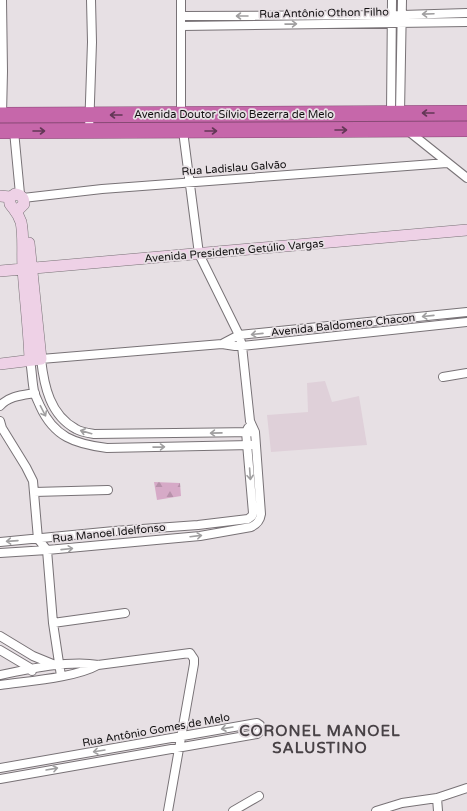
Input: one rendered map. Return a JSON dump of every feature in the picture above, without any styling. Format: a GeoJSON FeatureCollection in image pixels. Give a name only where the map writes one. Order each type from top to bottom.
{"type":"FeatureCollection","features":[{"type":"Feature","properties":{"kind":"highway","name":"Avenida Doutor Sílvio Bezerra de Melo"},"geometry":{"type":"LineString","coordinates":[[1,115],[467,113]]}},
{"type":"Feature","properties":{"kind":"highway","name":"Avenida Doutor Sílvio Bezerra de Melo"},"geometry":{"type":"LineString","coordinates":[[7,131],[467,129]]}},
{"type":"Feature","properties":{"kind":"street"},"geometry":{"type":"LineString","coordinates":[[1,115],[2,0]]}},
{"type":"Feature","properties":{"kind":"street"},"geometry":{"type":"LineString","coordinates":[[89,131],[92,42],[91,0]]}},
{"type":"Feature","properties":{"kind":"street"},"geometry":{"type":"LineString","coordinates":[[181,0],[181,115]]}},
{"type":"Feature","properties":{"kind":"street"},"geometry":{"type":"LineString","coordinates":[[392,0],[395,113]]}},
{"type":"Feature","properties":{"kind":"street"},"geometry":{"type":"LineString","coordinates":[[395,113],[402,24],[402,0]]}},
{"type":"Feature","properties":{"kind":"street","name":"Rua Antônio Othon Filho"},"geometry":{"type":"LineString","coordinates":[[182,26],[392,19],[402,15],[467,13]]}},
{"type":"Feature","properties":{"kind":"street","name":"Rua Antônio Othon Filho"},"geometry":{"type":"LineString","coordinates":[[182,16],[392,19],[402,24],[467,22]]}},
{"type":"Feature","properties":{"kind":"street"},"geometry":{"type":"LineString","coordinates":[[407,129],[467,178]]}},
{"type":"Feature","properties":{"kind":"street"},"geometry":{"type":"LineString","coordinates":[[7,131],[15,201],[28,225],[27,269],[35,360],[35,393],[45,416],[58,431],[71,440],[88,446],[107,448],[252,445],[242,346],[239,336],[199,254],[183,131]]}},
{"type":"Feature","properties":{"kind":"street","name":"Rua Ladislau Galvão"},"geometry":{"type":"LineString","coordinates":[[15,201],[102,189],[447,163]]}},
{"type":"Feature","properties":{"kind":"street"},"geometry":{"type":"LineString","coordinates":[[0,207],[15,201]]}},
{"type":"Feature","properties":{"kind":"street","name":"Avenida Presidente Getúlio Vargas"},"geometry":{"type":"LineString","coordinates":[[0,272],[467,230]]}},
{"type":"Feature","properties":{"kind":"street","name":"Avenida Baldomero Chacon"},"geometry":{"type":"LineString","coordinates":[[222,344],[239,336],[467,312]]}},
{"type":"Feature","properties":{"kind":"street","name":"Avenida Baldomero Chacon"},"geometry":{"type":"LineString","coordinates":[[0,364],[222,344],[242,346],[467,322]]}},
{"type":"Feature","properties":{"kind":"street"},"geometry":{"type":"LineString","coordinates":[[35,360],[50,402],[62,419],[76,429],[94,434],[250,432]]}},
{"type":"Feature","properties":{"kind":"street"},"geometry":{"type":"LineString","coordinates":[[443,377],[467,373]]}},
{"type":"Feature","properties":{"kind":"street"},"geometry":{"type":"LineString","coordinates":[[0,406],[5,400],[12,397],[35,393]]}},
{"type":"Feature","properties":{"kind":"street"},"geometry":{"type":"LineString","coordinates":[[0,421],[2,428],[33,481],[61,676]]}},
{"type":"Feature","properties":{"kind":"street","name":"Rua Manoel Idelfonso"},"geometry":{"type":"LineString","coordinates":[[0,553],[114,531],[248,520],[252,516],[252,445]]}},
{"type":"Feature","properties":{"kind":"street","name":"Rua Manoel Idelfonso"},"geometry":{"type":"LineString","coordinates":[[0,542],[43,545],[200,536],[251,527],[260,519],[252,445]]}},
{"type":"Feature","properties":{"kind":"street"},"geometry":{"type":"LineString","coordinates":[[34,492],[108,490]]}},
{"type":"Feature","properties":{"kind":"street"},"geometry":{"type":"LineString","coordinates":[[218,523],[220,532]]}},
{"type":"Feature","properties":{"kind":"street"},"geometry":{"type":"LineString","coordinates":[[53,623],[125,613]]}},
{"type":"Feature","properties":{"kind":"street"},"geometry":{"type":"LineString","coordinates":[[0,636],[38,658],[59,666]]}},
{"type":"Feature","properties":{"kind":"street"},"geometry":{"type":"LineString","coordinates":[[0,650],[32,669]]}},
{"type":"Feature","properties":{"kind":"street"},"geometry":{"type":"LineString","coordinates":[[0,685],[61,676],[98,665],[187,652],[190,653],[194,659],[194,664],[168,811]]}},
{"type":"Feature","properties":{"kind":"street"},"geometry":{"type":"LineString","coordinates":[[0,674],[83,663],[98,665]]}},
{"type":"Feature","properties":{"kind":"street"},"geometry":{"type":"LineString","coordinates":[[32,669],[33,680]]}},
{"type":"Feature","properties":{"kind":"street","name":"Rua Antônio Gomes de Melo"},"geometry":{"type":"LineString","coordinates":[[0,768],[257,723],[260,725],[261,730],[257,734],[0,778]]}},
{"type":"Feature","properties":{"kind":"street"},"geometry":{"type":"LineString","coordinates":[[121,747],[122,757]]}},
{"type":"Feature","properties":{"kind":"street"},"geometry":{"type":"LineString","coordinates":[[76,755],[77,765]]}},
{"type":"Feature","properties":{"kind":"street"},"geometry":{"type":"LineString","coordinates":[[28,763],[30,773]]}},
{"type":"Feature","properties":{"kind":"street"},"geometry":{"type":"LineString","coordinates":[[376,811],[402,803],[437,798],[467,788]]}},
{"type":"Feature","properties":{"kind":"street"},"geometry":{"type":"LineString","coordinates":[[233,811],[259,796]]}},
{"type":"Feature","properties":{"kind":"street"},"geometry":{"type":"LineString","coordinates":[[437,798],[438,811]]}},
{"type":"Feature","properties":{"kind":"shaded area"},"geometry":{"type":"Polygon","coordinates":[[[325,381],[332,402],[359,396],[367,445],[271,452],[267,415],[308,412],[307,383],[325,381]]]}},
{"type":"Feature","properties":{"kind":"green space"},"geometry":{"type":"Polygon","coordinates":[[[154,482],[180,483],[181,496],[157,500],[154,482]]]}},
{"type":"Feature","properties":{"kind":"district","name":"CORONEL MANOEL SALUSTINO"},"geometry":{"type":"Point","coordinates":[320,740]}}]}
